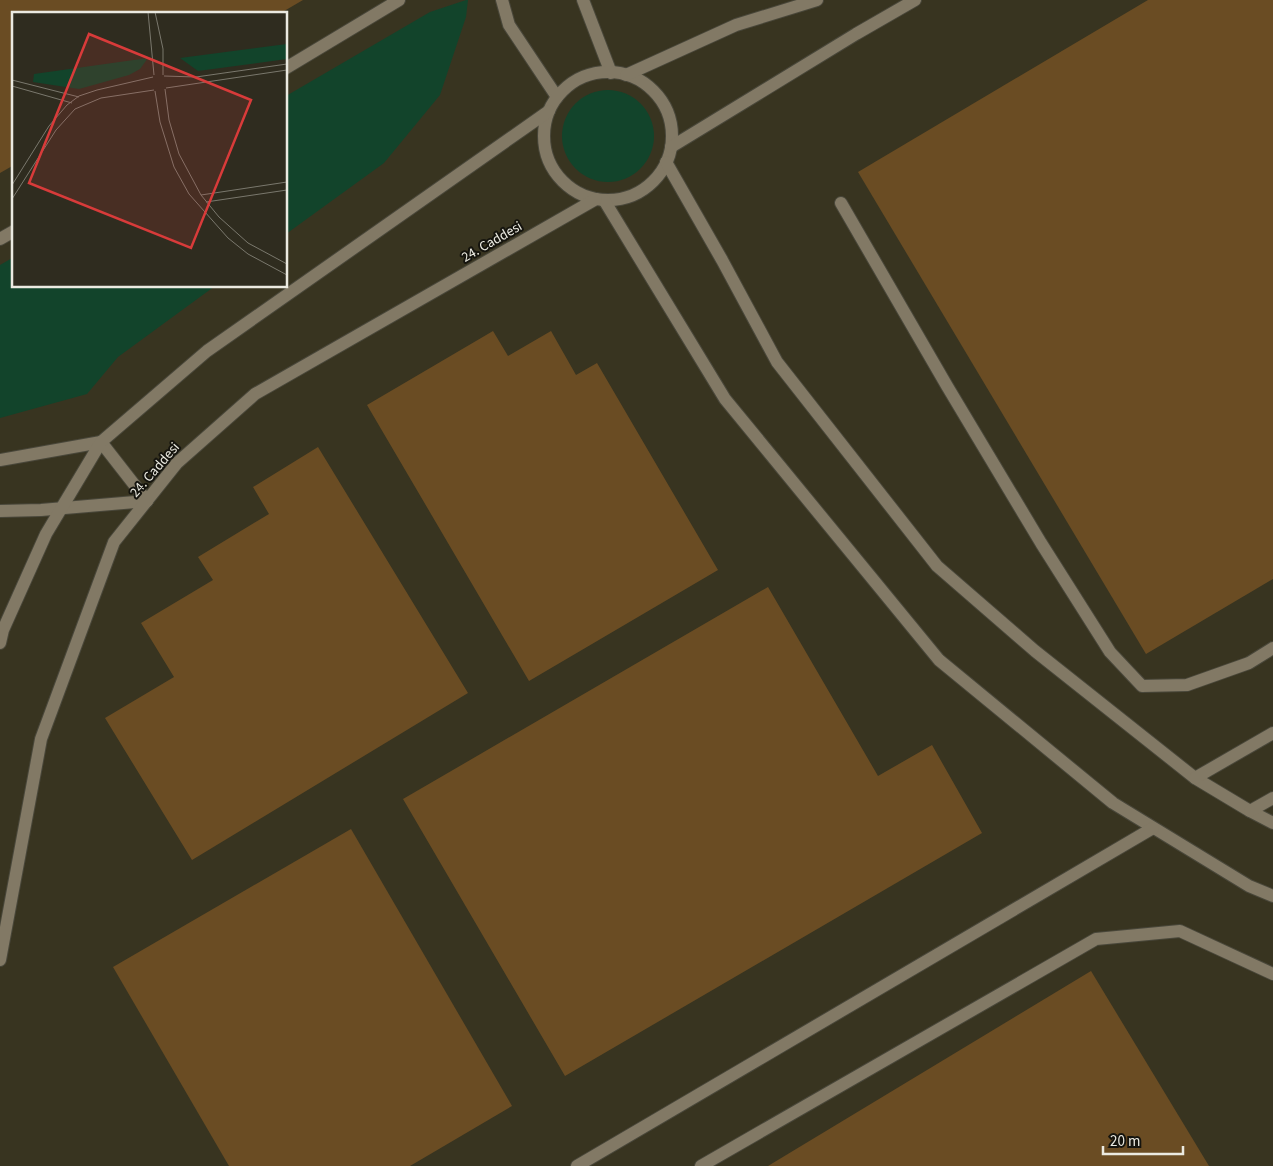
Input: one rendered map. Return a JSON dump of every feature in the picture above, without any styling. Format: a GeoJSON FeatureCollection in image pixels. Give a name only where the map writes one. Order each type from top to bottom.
{"type":"FeatureCollection","features":[{"type":"Feature","properties":{"kind":"street"},"geometry":{"type":"LineString","coordinates":[[288,67],[399,0]]}},
{"type":"Feature","properties":{"kind":"street"},"geometry":{"type":"LineString","coordinates":[[502,0],[509,25],[557,97]]}},
{"type":"Feature","properties":{"kind":"street"},"geometry":{"type":"LineString","coordinates":[[583,0],[611,72]]}},
{"type":"Feature","properties":{"kind":"street"},"geometry":{"type":"LineString","coordinates":[[626,75],[736,24],[817,0]]}},
{"type":"Feature","properties":{"kind":"street"},"geometry":{"type":"LineString","coordinates":[[671,147],[847,39],[915,0]]}},
{"type":"Feature","properties":{"kind":"street"},"geometry":{"type":"LineString","coordinates":[[611,72],[626,75],[640,81],[653,91],[669,117],[672,132],[671,147],[666,162],[648,186],[620,199],[600,200],[575,192],[562,182],[553,170],[546,156],[544,125],[557,97],[568,86],[581,78],[611,72]]}},
{"type":"Feature","properties":{"kind":"street"},"geometry":{"type":"LineString","coordinates":[[0,643],[3,630],[42,542],[101,442],[207,351],[549,111]]}},
{"type":"Feature","properties":{"kind":"street"},"geometry":{"type":"LineString","coordinates":[[666,162],[777,362],[937,566],[1034,651],[1195,778],[1273,823]]}},
{"type":"Feature","properties":{"kind":"street"},"geometry":{"type":"LineString","coordinates":[[600,200],[725,399],[939,660],[1113,803],[1249,886],[1273,896]]}},
{"type":"Feature","properties":{"kind":"street","name":"24. Caddesi"},"geometry":{"type":"LineString","coordinates":[[0,960],[41,739],[114,542],[177,463],[255,394],[600,200]]}},
{"type":"Feature","properties":{"kind":"street"},"geometry":{"type":"LineString","coordinates":[[841,203],[1042,543],[1110,652],[1142,686],[1188,685],[1249,663],[1273,648]]}},
{"type":"Feature","properties":{"kind":"street"},"geometry":{"type":"LineString","coordinates":[[0,239],[12,231]]}},
{"type":"Feature","properties":{"kind":"street"},"geometry":{"type":"LineString","coordinates":[[0,460],[101,442]]}},
{"type":"Feature","properties":{"kind":"street"},"geometry":{"type":"LineString","coordinates":[[101,442],[147,501]]}},
{"type":"Feature","properties":{"kind":"street"},"geometry":{"type":"LineString","coordinates":[[0,511],[147,501]]}},
{"type":"Feature","properties":{"kind":"street"},"geometry":{"type":"LineString","coordinates":[[1195,778],[1273,733]]}},
{"type":"Feature","properties":{"kind":"street"},"geometry":{"type":"LineString","coordinates":[[1250,811],[1273,798]]}},
{"type":"Feature","properties":{"kind":"street"},"geometry":{"type":"LineString","coordinates":[[577,1166],[1153,828]]}},
{"type":"Feature","properties":{"kind":"street"},"geometry":{"type":"LineString","coordinates":[[701,1166],[1096,940],[1180,931],[1273,974]]}},
{"type":"Feature","properties":{"kind":"shaded area"},"geometry":{"type":"Polygon","coordinates":[[[0,0],[1273,0],[1273,1166],[0,1166],[0,0]]]}},
{"type":"Feature","properties":{"kind":"green space"},"geometry":{"type":"Polygon","coordinates":[[[468,0],[466,17],[440,95],[384,163],[288,233],[288,95],[430,12],[468,0]]]}},
{"type":"Feature","properties":{"kind":"green space"},"geometry":{"type":"Polygon","coordinates":[[[608,90],[626,94],[640,104],[650,118],[654,136],[650,154],[640,168],[626,178],[608,182],[590,178],[576,168],[566,154],[562,136],[566,118],[576,104],[590,94],[608,90]]]}},
{"type":"Feature","properties":{"kind":"green space"},"geometry":{"type":"Polygon","coordinates":[[[12,258],[12,288],[212,288],[118,357],[87,394],[0,418],[0,265],[12,258]]]}},
{"type":"Feature","properties":{"kind":"building"},"geometry":{"type":"Polygon","coordinates":[[[0,0],[303,0],[282,12],[12,12],[12,166],[0,173],[0,0]]]}},
{"type":"Feature","properties":{"kind":"building"},"geometry":{"type":"Polygon","coordinates":[[[1148,0],[1273,0],[1273,579],[1146,654],[858,172],[1148,0]]]}},
{"type":"Feature","properties":{"kind":"building"},"geometry":{"type":"Polygon","coordinates":[[[493,331],[508,356],[551,331],[576,375],[597,363],[718,570],[529,681],[367,405],[493,331]]]}},
{"type":"Feature","properties":{"kind":"building"},"geometry":{"type":"Polygon","coordinates":[[[318,447],[468,693],[192,860],[105,718],[174,677],[141,623],[213,580],[198,557],[269,514],[253,487],[318,447]]]}},
{"type":"Feature","properties":{"kind":"building"},"geometry":{"type":"Polygon","coordinates":[[[768,587],[878,776],[932,745],[982,833],[565,1076],[403,799],[768,587]]]}},
{"type":"Feature","properties":{"kind":"building"},"geometry":{"type":"Polygon","coordinates":[[[351,829],[512,1106],[410,1166],[229,1166],[113,967],[351,829]]]}},
{"type":"Feature","properties":{"kind":"building"},"geometry":{"type":"Polygon","coordinates":[[[1091,971],[1209,1166],[768,1166],[1091,971]]]}}]}
